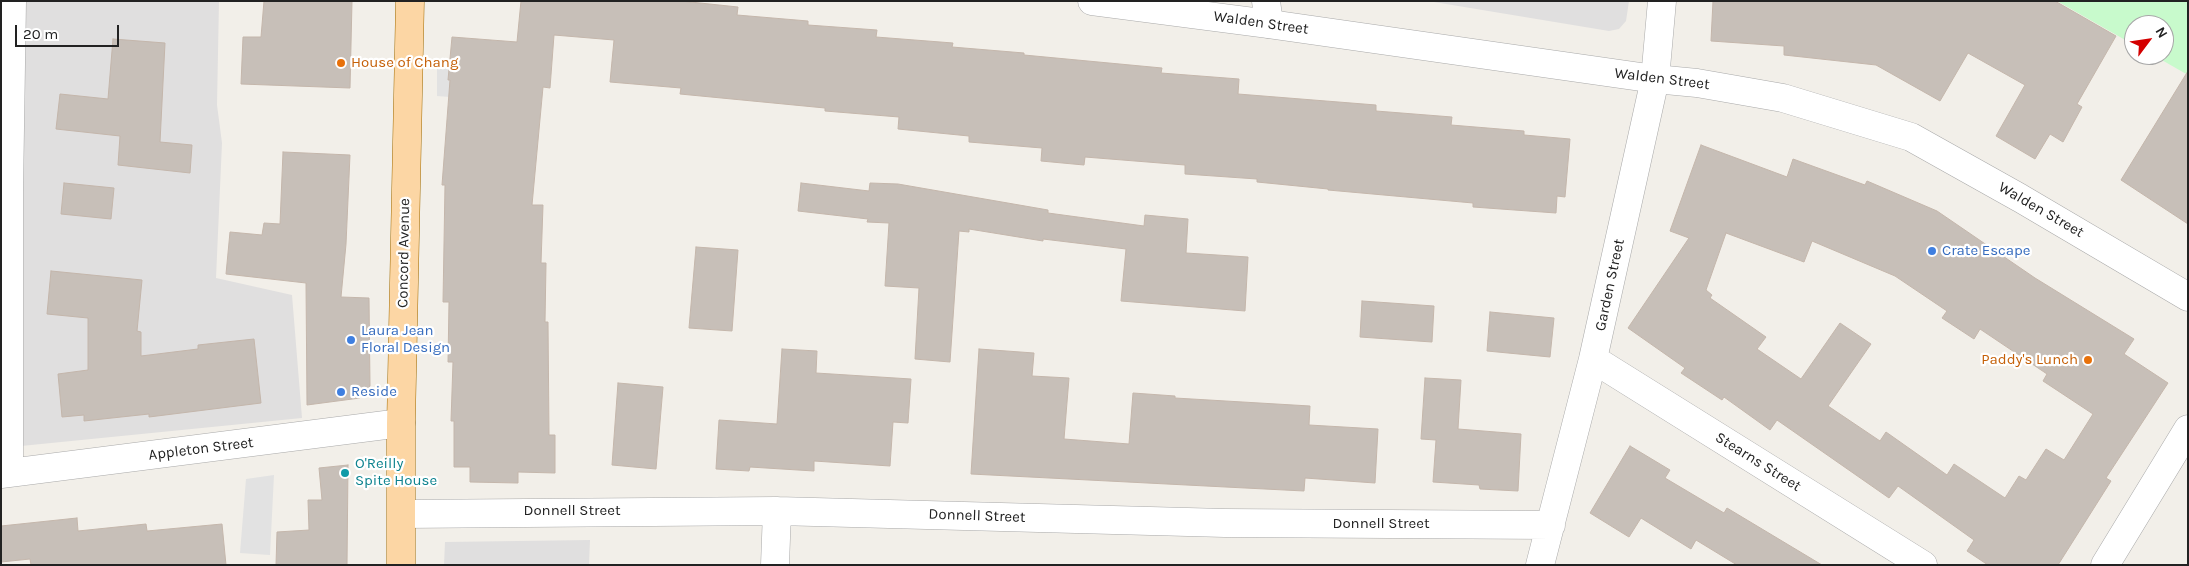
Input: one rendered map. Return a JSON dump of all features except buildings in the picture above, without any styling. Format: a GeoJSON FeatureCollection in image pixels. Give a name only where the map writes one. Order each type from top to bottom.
{"type":"FeatureCollection","features":[{"type":"Feature","properties":{"kind":"main road","name":"Concord Avenue"},"geometry":{"type":"LineString","coordinates":[[401,565],[401,423],[410,1]]}},
{"type":"Feature","properties":{"kind":"street"},"geometry":{"type":"LineString","coordinates":[[5,473],[12,1]]}},
{"type":"Feature","properties":{"kind":"street","name":"Walden Street"},"geometry":{"type":"LineString","coordinates":[[1092,1],[1267,13],[1655,79],[1697,83],[1783,98],[1911,136],[2188,297]]}},
{"type":"Feature","properties":{"kind":"street","name":"Garden Street"},"geometry":{"type":"LineString","coordinates":[[1540,565],[1593,359],[1655,79],[1662,1]]}},
{"type":"Feature","properties":{"kind":"street","name":"Stearns Street"},"geometry":{"type":"LineString","coordinates":[[1593,359],[1923,565]]}},
{"type":"Feature","properties":{"kind":"street","name":"Appleton Street"},"geometry":{"type":"LineString","coordinates":[[5,473],[401,423]]}},
{"type":"Feature","properties":{"kind":"street"},"geometry":{"type":"LineString","coordinates":[[2105,565],[2188,429]]}},
{"type":"Feature","properties":{"kind":"street"},"geometry":{"type":"LineString","coordinates":[[775,565],[776,511]]}},
{"type":"Feature","properties":{"kind":"street","name":"Donnell Street"},"geometry":{"type":"LineString","coordinates":[[402,514],[776,511],[1225,523],[1551,525]]}},
{"type":"Feature","properties":{"kind":"shaded area"},"geometry":{"type":"Polygon","coordinates":[[[1,1],[219,1],[217,105],[222,143],[216,278],[292,295],[302,418],[1,448],[1,1]]]}},
{"type":"Feature","properties":{"kind":"shaded area"},"geometry":{"type":"Polygon","coordinates":[[[1428,1],[1629,1],[1626,21],[1619,29],[1609,31],[1428,1]]]}},
{"type":"Feature","properties":{"kind":"shaded area"},"geometry":{"type":"Polygon","coordinates":[[[437,65],[519,76],[516,102],[437,96],[437,65]]]}},
{"type":"Feature","properties":{"kind":"shaded area"},"geometry":{"type":"Polygon","coordinates":[[[274,475],[270,555],[240,553],[246,479],[274,475]]]}},
{"type":"Feature","properties":{"kind":"shaded area"},"geometry":{"type":"Polygon","coordinates":[[[590,540],[589,565],[444,565],[445,542],[590,540]]]}},
{"type":"Feature","properties":{"kind":"green space"},"geometry":{"type":"Polygon","coordinates":[[[2057,1],[2188,1],[2188,75],[2170,65],[2174,65],[2174,15],[2124,15],[2124,39],[2057,1]]]}},
{"type":"Feature","properties":{"kind":"place","name":"House of Chang"},"geometry":{"type":"Point","coordinates":[341,63]}},
{"type":"Feature","properties":{"kind":"place","name":"Crate Escape"},"geometry":{"type":"Point","coordinates":[1932,251]}},
{"type":"Feature","properties":{"kind":"place","name":"Laura Jean Floral Design"},"geometry":{"type":"Point","coordinates":[351,340]}},
{"type":"Feature","properties":{"kind":"place","name":"Paddy's Lunch"},"geometry":{"type":"Point","coordinates":[2088,360]}},
{"type":"Feature","properties":{"kind":"place","name":"Reside"},"geometry":{"type":"Point","coordinates":[341,392]}},
{"type":"Feature","properties":{"kind":"place","name":"O'Reilly Spite House"},"geometry":{"type":"Point","coordinates":[345,473]}}]}
